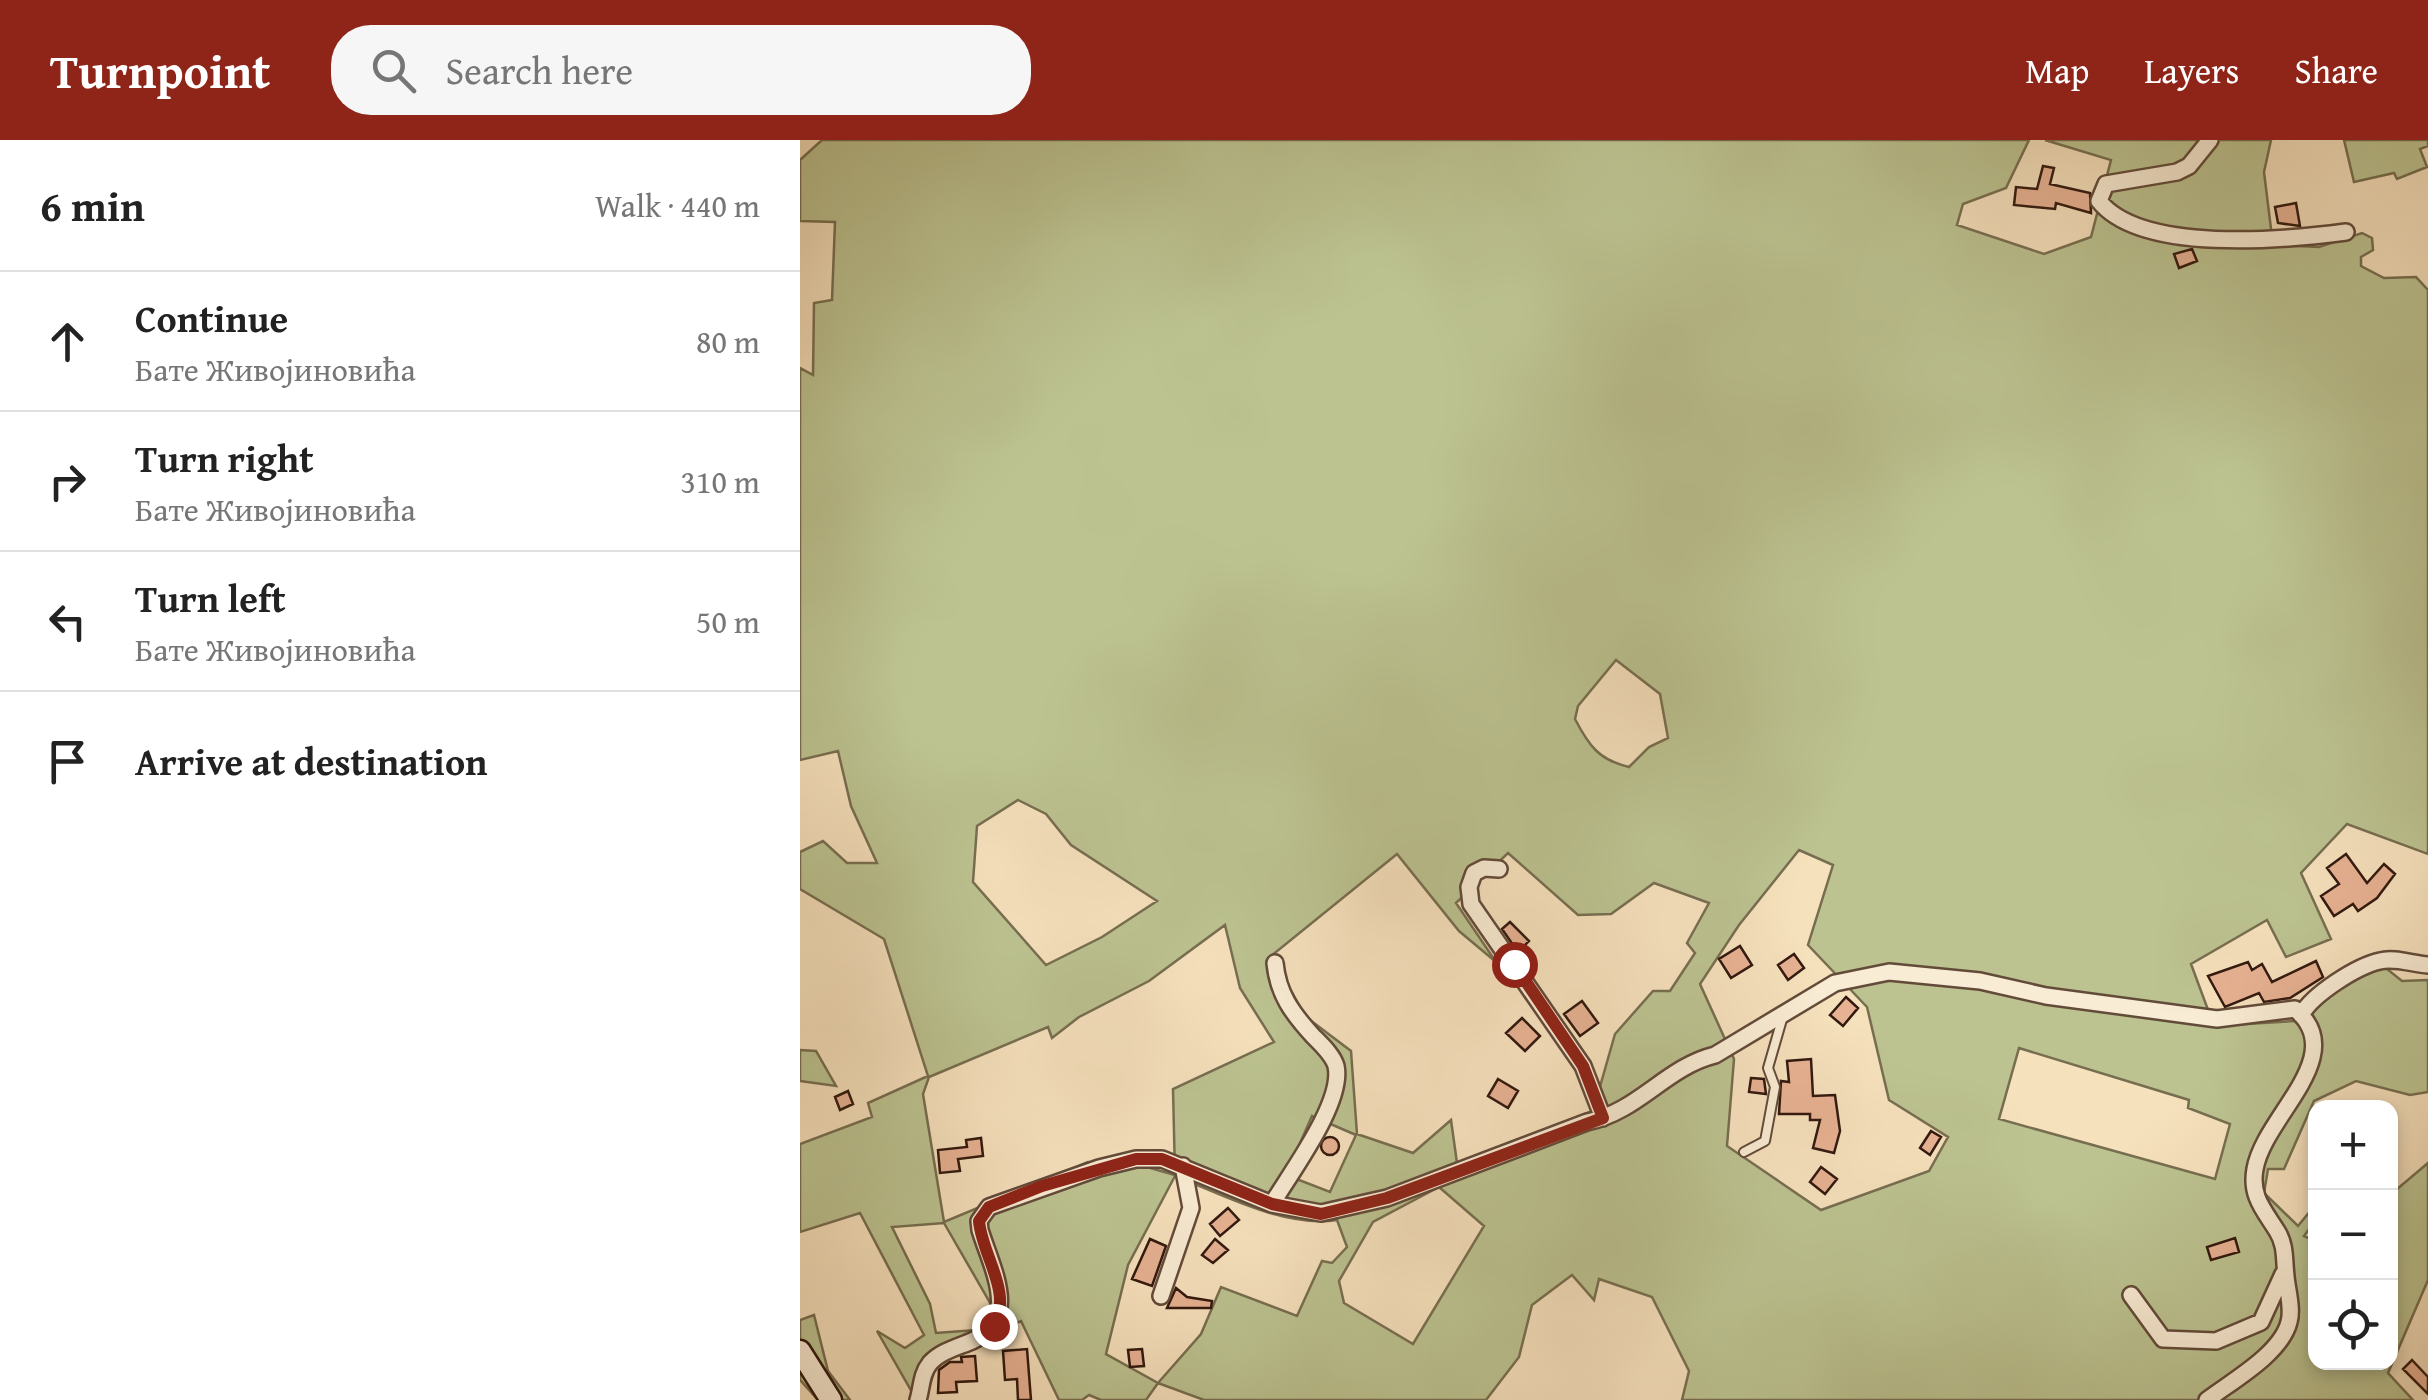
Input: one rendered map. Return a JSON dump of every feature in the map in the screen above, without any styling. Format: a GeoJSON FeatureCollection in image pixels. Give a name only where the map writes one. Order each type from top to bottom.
{"type":"FeatureCollection","features":[{"type":"Feature","properties":{"kind":"street"},"geometry":{"type":"LineString","coordinates":[[2210,140],[2177,172],[2106,184],[2099,201],[2117,217],[2184,237],[2346,232]]}},
{"type":"Feature","properties":{"kind":"street"},"geometry":{"type":"LineString","coordinates":[[1499,869],[1484,868],[1474,874],[1469,887],[1471,904],[1583,1066],[1603,1118]]}},
{"type":"Feature","properties":{"kind":"street"},"geometry":{"type":"LineString","coordinates":[[2301,1014],[2332,988],[2373,963],[2384,959],[2428,964]]}},
{"type":"Feature","properties":{"kind":"street"},"geometry":{"type":"LineString","coordinates":[[1272,1204],[1329,1109],[1338,1080],[1335,1062],[1296,1018],[1278,988],[1275,962]]}},
{"type":"Feature","properties":{"kind":"street"},"geometry":{"type":"LineString","coordinates":[[918,1400],[928,1364],[938,1355],[988,1333],[1000,1315],[1000,1294],[979,1221],[989,1207],[1042,1186],[1136,1159],[1162,1159],[1272,1204],[1306,1213],[1342,1210],[1603,1118],[1643,1100],[1695,1060],[1716,1054],[1835,984],[1888,972],[1980,981],[2046,996],[2217,1019],[2295,1009],[2301,1014],[2316,1038],[2316,1053],[2270,1127],[2255,1168],[2254,1186],[2256,1199],[2280,1234],[2290,1322],[2272,1347],[2207,1400]]}},
{"type":"Feature","properties":{"kind":"street"},"geometry":{"type":"LineString","coordinates":[[1160,1296],[1191,1208],[1183,1166]]}},
{"type":"Feature","properties":{"kind":"street"},"geometry":{"type":"LineString","coordinates":[[2131,1296],[2163,1339],[2216,1342],[2261,1322],[2285,1266]]}},
{"type":"Feature","properties":{"kind":"street"},"geometry":{"type":"LineString","coordinates":[[800,1351],[831,1400]]}},
{"type":"Feature","properties":{"kind":"lane"},"geometry":{"type":"LineString","coordinates":[[1744,1152],[1765,1141],[1775,1087],[1768,1068],[1784,1012]]}},
{"type":"Feature","properties":{"kind":"green space"},"geometry":{"type":"Polygon","coordinates":[[[822,140],[2029,140],[2006,188],[1963,204],[1957,225],[2044,254],[2091,237],[2111,160],[2045,140],[2271,140],[2264,172],[2273,245],[2319,247],[2362,233],[2372,238],[2373,250],[2361,257],[2361,266],[2384,278],[2416,277],[2428,290],[2428,854],[2347,824],[2301,873],[2331,939],[2286,957],[2267,920],[2191,964],[2214,1026],[2295,1021],[2371,956],[2402,981],[2428,980],[2428,1092],[2410,1095],[2356,1081],[2308,1100],[2308,1115],[2284,1169],[2268,1169],[2264,1193],[2298,1226],[2308,1214],[2304,1236],[2308,1238],[2308,1370],[2389,1370],[2413,1400],[1682,1400],[1689,1371],[1652,1297],[1599,1279],[1594,1300],[1572,1275],[1532,1305],[1519,1357],[1486,1400],[1204,1400],[1158,1383],[1146,1400],[1101,1400],[1089,1395],[1082,1400],[1059,1400],[1021,1321],[923,1363],[912,1392],[877,1331],[905,1348],[924,1335],[860,1213],[800,1232],[800,1144],[872,1117],[868,1103],[928,1076],[884,939],[800,889],[800,852],[823,841],[847,863],[877,863],[851,806],[838,751],[800,760],[800,368],[813,375],[814,303],[832,300],[835,222],[800,221],[800,160],[822,140]],[[1616,660],[1578,706],[1575,719],[1585,737],[1610,760],[1629,767],[1649,747],[1668,738],[1660,694],[1616,660]],[[1018,800],[977,826],[973,882],[1046,965],[1102,937],[1157,901],[1071,845],[1046,814],[1018,800]],[[1799,850],[1739,925],[1700,984],[1734,1059],[1727,1146],[1821,1210],[1929,1171],[1948,1137],[1889,1100],[1867,1007],[1808,945],[1833,865],[1799,850]],[[1508,853],[1456,903],[1496,962],[1459,931],[1397,854],[1271,956],[1306,1017],[1351,1051],[1357,1134],[1413,1153],[1451,1120],[1457,1163],[1593,1111],[1615,1034],[1653,991],[1670,991],[1695,953],[1687,943],[1709,903],[1654,883],[1611,914],[1578,915],[1508,853]],[[1225,925],[1149,981],[1079,1017],[1052,1038],[1048,1027],[929,1077],[923,1094],[944,1222],[1088,1162],[1147,1167],[1175,1175],[1173,1089],[1274,1042],[1240,988],[1225,925]],[[2019,1048],[1999,1119],[2215,1179],[2230,1124],[2188,1108],[2189,1100],[2019,1048]],[[1312,1116],[1286,1175],[1330,1192],[1356,1135],[1312,1116]],[[1175,1176],[1128,1265],[1106,1354],[1158,1383],[1201,1334],[1221,1287],[1297,1316],[1322,1261],[1332,1263],[1347,1247],[1337,1220],[1275,1215],[1175,1176]],[[1439,1187],[1373,1222],[1339,1281],[1344,1303],[1413,1344],[1484,1226],[1439,1187]],[[944,1223],[892,1227],[930,1304],[936,1333],[1004,1328],[944,1223]]]}},
{"type":"Feature","properties":{"kind":"green space"},"geometry":{"type":"Polygon","coordinates":[[[2344,140],[2428,140],[2428,146],[2420,149],[2427,167],[2397,179],[2394,173],[2354,182],[2344,140]]]}},
{"type":"Feature","properties":{"kind":"green space"},"geometry":{"type":"Polygon","coordinates":[[[800,1050],[816,1051],[836,1086],[800,1081],[800,1050]]]}},
{"type":"Feature","properties":{"kind":"green space"},"geometry":{"type":"Polygon","coordinates":[[[2428,1163],[2428,1280],[2398,1350],[2398,1188],[2428,1163]]]}},
{"type":"Feature","properties":{"kind":"green space"},"geometry":{"type":"Polygon","coordinates":[[[814,1315],[828,1371],[850,1400],[818,1400],[800,1380],[800,1320],[814,1315]]]}},
{"type":"Feature","properties":{"kind":"building"},"geometry":{"type":"Polygon","coordinates":[[[2043,166],[2054,168],[2050,184],[2090,193],[2091,213],[2056,203],[2055,209],[2014,205],[2016,187],[2037,189],[2043,166]]]}},
{"type":"Feature","properties":{"kind":"building"},"geometry":{"type":"Polygon","coordinates":[[[2296,203],[2300,226],[2278,223],[2275,207],[2296,203]]]}},
{"type":"Feature","properties":{"kind":"building"},"geometry":{"type":"Polygon","coordinates":[[[2192,249],[2197,261],[2179,268],[2174,254],[2192,249]]]}},
{"type":"Feature","properties":{"kind":"building"},"geometry":{"type":"Polygon","coordinates":[[[2346,854],[2367,883],[2384,864],[2395,874],[2377,898],[2358,911],[2353,904],[2334,916],[2321,896],[2339,884],[2327,868],[2346,854]]]}},
{"type":"Feature","properties":{"kind":"building"},"geometry":{"type":"Polygon","coordinates":[[[1510,922],[1529,941],[1518,952],[1502,929],[1510,922]]]}},
{"type":"Feature","properties":{"kind":"building"},"geometry":{"type":"Polygon","coordinates":[[[1740,946],[1752,965],[1731,978],[1719,959],[1740,946]]]}},
{"type":"Feature","properties":{"kind":"building"},"geometry":{"type":"Polygon","coordinates":[[[1794,954],[1804,968],[1788,980],[1778,965],[1794,954]]]}},
{"type":"Feature","properties":{"kind":"building"},"geometry":{"type":"Polygon","coordinates":[[[2316,961],[2323,977],[2290,998],[2264,1002],[2259,993],[2225,1007],[2208,976],[2248,962],[2252,970],[2262,964],[2272,982],[2316,961]]]}},
{"type":"Feature","properties":{"kind":"building"},"geometry":{"type":"Polygon","coordinates":[[[1846,997],[1858,1008],[1843,1026],[1830,1015],[1846,997]]]}},
{"type":"Feature","properties":{"kind":"building"},"geometry":{"type":"Polygon","coordinates":[[[1582,1001],[1598,1023],[1580,1036],[1564,1014],[1582,1001]]]}},
{"type":"Feature","properties":{"kind":"building"},"geometry":{"type":"Polygon","coordinates":[[[1522,1018],[1540,1036],[1525,1051],[1506,1033],[1522,1018]]]}},
{"type":"Feature","properties":{"kind":"building"},"geometry":{"type":"Polygon","coordinates":[[[1811,1059],[1813,1096],[1835,1095],[1840,1131],[1834,1153],[1813,1148],[1820,1120],[1810,1120],[1810,1114],[1779,1114],[1781,1081],[1789,1082],[1787,1061],[1811,1059]]]}},
{"type":"Feature","properties":{"kind":"building"},"geometry":{"type":"Polygon","coordinates":[[[1751,1078],[1764,1079],[1766,1094],[1749,1092],[1751,1078]]]}},
{"type":"Feature","properties":{"kind":"building"},"geometry":{"type":"Polygon","coordinates":[[[1498,1079],[1518,1091],[1508,1108],[1488,1096],[1498,1079]]]}},
{"type":"Feature","properties":{"kind":"building"},"geometry":{"type":"Polygon","coordinates":[[[848,1091],[853,1104],[840,1110],[835,1097],[848,1091]]]}},
{"type":"Feature","properties":{"kind":"building"},"geometry":{"type":"Polygon","coordinates":[[[1931,1131],[1941,1137],[1930,1155],[1920,1148],[1931,1131]]]}},
{"type":"Feature","properties":{"kind":"building"},"geometry":{"type":"Polygon","coordinates":[[[1330,1137],[1339,1146],[1330,1155],[1321,1146],[1330,1137]]]}},
{"type":"Feature","properties":{"kind":"building"},"geometry":{"type":"Polygon","coordinates":[[[981,1138],[983,1156],[958,1159],[960,1171],[940,1173],[938,1150],[967,1147],[966,1140],[981,1138]]]}},
{"type":"Feature","properties":{"kind":"building"},"geometry":{"type":"Polygon","coordinates":[[[1821,1167],[1837,1179],[1825,1194],[1810,1182],[1821,1167]]]}},
{"type":"Feature","properties":{"kind":"building"},"geometry":{"type":"Polygon","coordinates":[[[1228,1208],[1239,1220],[1220,1236],[1210,1224],[1228,1208]]]}},
{"type":"Feature","properties":{"kind":"building"},"geometry":{"type":"Polygon","coordinates":[[[2235,1238],[2239,1252],[2211,1260],[2207,1247],[2235,1238]]]}},
{"type":"Feature","properties":{"kind":"building"},"geometry":{"type":"Polygon","coordinates":[[[1150,1239],[1166,1246],[1152,1286],[1132,1279],[1150,1239]]]}},
{"type":"Feature","properties":{"kind":"building"},"geometry":{"type":"Polygon","coordinates":[[[1215,1239],[1228,1250],[1213,1263],[1202,1255],[1215,1239]]]}},
{"type":"Feature","properties":{"kind":"building"},"geometry":{"type":"Polygon","coordinates":[[[1176,1288],[1187,1297],[1212,1301],[1211,1308],[1167,1308],[1176,1288]]]}},
{"type":"Feature","properties":{"kind":"building"},"geometry":{"type":"Polygon","coordinates":[[[1027,1349],[1031,1400],[1018,1400],[1017,1379],[1005,1380],[1003,1351],[1027,1349]]]}},
{"type":"Feature","properties":{"kind":"building"},"geometry":{"type":"Polygon","coordinates":[[[1142,1349],[1144,1366],[1130,1367],[1128,1350],[1142,1349]]]}},
{"type":"Feature","properties":{"kind":"building"},"geometry":{"type":"Polygon","coordinates":[[[975,1356],[977,1381],[956,1382],[957,1392],[938,1393],[939,1370],[950,1362],[962,1362],[961,1357],[975,1356]]]}},
{"type":"Feature","properties":{"kind":"building"},"geometry":{"type":"Polygon","coordinates":[[[2412,1360],[2428,1377],[2428,1394],[2403,1369],[2412,1360]]]}},
{"type":"Feature","properties":{"kind":"route"},"geometry":{"type":"LineString","coordinates":[[994,1326],[1000,1315],[1000,1294],[979,1221],[989,1207],[1042,1186],[1136,1159],[1162,1159],[1272,1204],[1321,1214],[1387,1198],[1603,1118],[1583,1066],[1514,964]]}}]}
